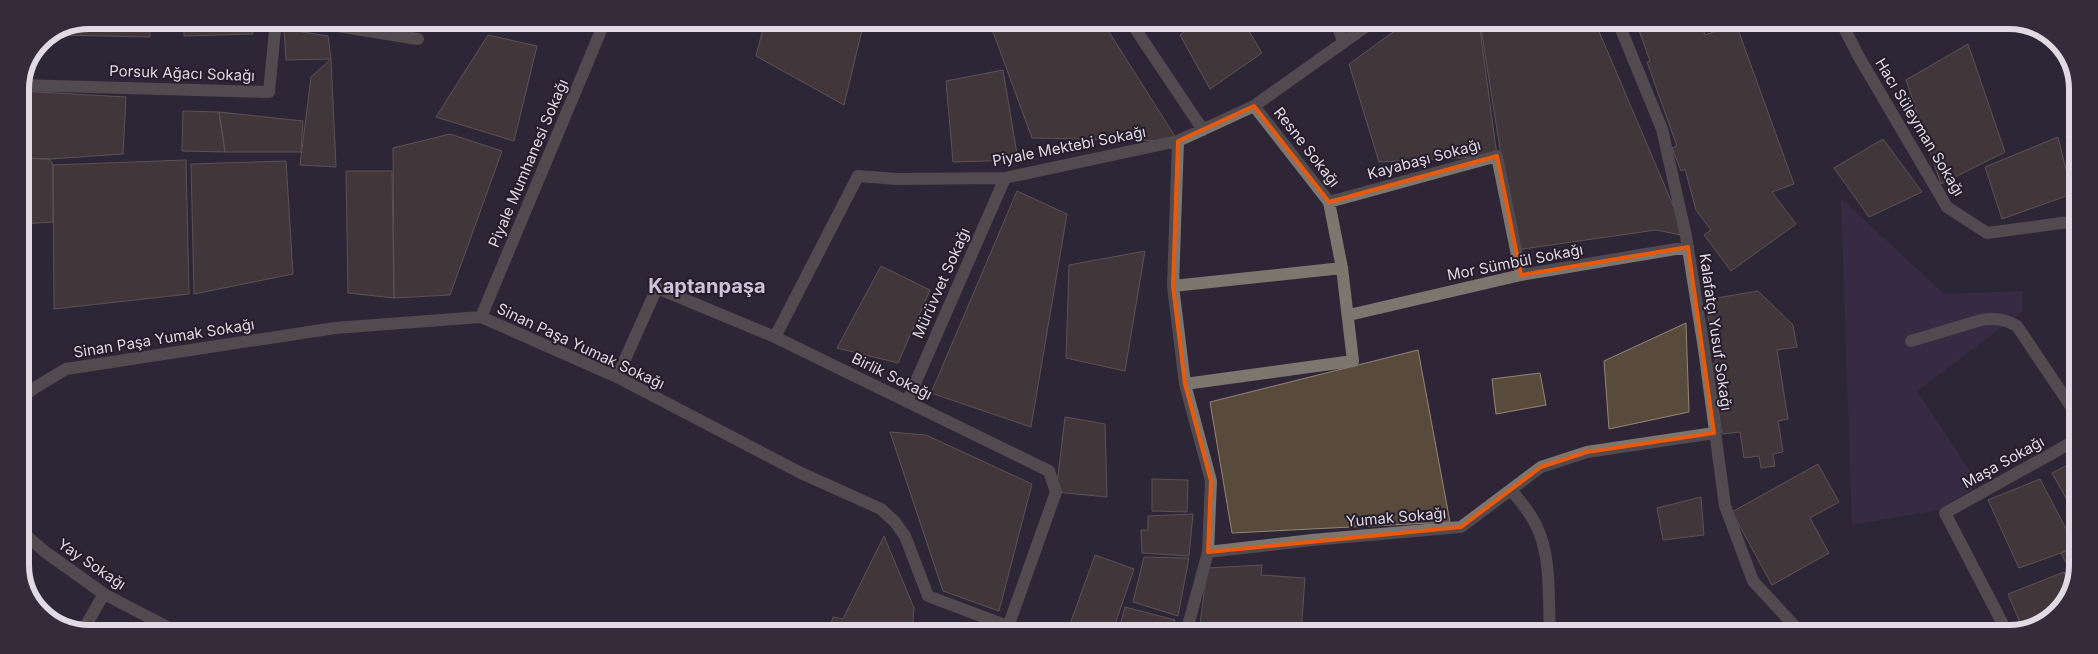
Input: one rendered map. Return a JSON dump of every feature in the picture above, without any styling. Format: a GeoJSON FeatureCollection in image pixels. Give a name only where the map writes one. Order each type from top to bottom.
{"type":"FeatureCollection","features":[{"type":"Feature","properties":{"kind":"street","name":"Porsuk Ağacı Sokağı"},"geometry":{"type":"LineString","coordinates":[[29,85],[269,92],[275,29]]}},
{"type":"Feature","properties":{"kind":"street"},"geometry":{"type":"LineString","coordinates":[[356,29],[418,39]]}},
{"type":"Feature","properties":{"kind":"street","name":"Piyale Mumhanesi Sokağı"},"geometry":{"type":"LineString","coordinates":[[481,317],[602,29]]}},
{"type":"Feature","properties":{"kind":"street"},"geometry":{"type":"LineString","coordinates":[[1135,29],[1203,130]]}},
{"type":"Feature","properties":{"kind":"street"},"geometry":{"type":"LineString","coordinates":[[1339,29],[1343,43]]}},
{"type":"Feature","properties":{"kind":"street","name":"Piyale Mektebi Sokağı"},"geometry":{"type":"LineString","coordinates":[[775,337],[858,176],[897,179],[1006,178],[1178,142],[1254,106],[1362,29]]}},
{"type":"Feature","properties":{"kind":"street","name":"Kalafatçı Yusuf Sokağı"},"geometry":{"type":"LineString","coordinates":[[1621,29],[1662,129],[1688,247],[1725,506],[1753,581],[1794,625]]}},
{"type":"Feature","properties":{"kind":"street","name":"Hacı Süleyman Sokağı"},"geometry":{"type":"LineString","coordinates":[[1845,29],[1859,57],[1947,206],[1987,233],[2069,222]]}},
{"type":"Feature","properties":{"kind":"street","name":"Resne Sokağı"},"geometry":{"type":"LineString","coordinates":[[1185,384],[1353,361],[1342,268],[1329,202],[1254,106]]}},
{"type":"Feature","properties":{"kind":"street"},"geometry":{"type":"LineString","coordinates":[[1178,142],[1173,286],[1185,384],[1210,481],[1208,552],[1188,625]]}},
{"type":"Feature","properties":{"kind":"street","name":"Kayabaşı Sokağı"},"geometry":{"type":"LineString","coordinates":[[1329,202],[1497,156],[1521,275]]}},
{"type":"Feature","properties":{"kind":"street","name":"Mürüvvet Sokağı"},"geometry":{"type":"LineString","coordinates":[[907,402],[1006,178]]}},
{"type":"Feature","properties":{"kind":"street","name":"Mor Sümbül Sokağı"},"geometry":{"type":"LineString","coordinates":[[1349,315],[1521,275],[1688,247]]}},
{"type":"Feature","properties":{"kind":"street"},"geometry":{"type":"LineString","coordinates":[[1173,286],[1342,268]]}},
{"type":"Feature","properties":{"kind":"street","name":"Birlik Sokağı"},"geometry":{"type":"LineString","coordinates":[[617,377],[657,288],[775,337],[1049,472],[1056,492],[1009,625]]}},
{"type":"Feature","properties":{"kind":"street","name":"Sinan Paşa Yumak Sokağı"},"geometry":{"type":"LineString","coordinates":[[29,392],[66,370],[335,328],[481,317],[617,377],[801,473],[881,509],[895,522],[905,536],[928,596],[1003,625]]}},
{"type":"Feature","properties":{"kind":"street"},"geometry":{"type":"LineString","coordinates":[[1911,341],[1991,318],[2009,322],[2017,326],[2069,404]]}},
{"type":"Feature","properties":{"kind":"street","name":"Yumak Sokağı"},"geometry":{"type":"LineString","coordinates":[[1208,552],[1312,540],[1461,527],[1541,467],[1587,452],[1714,433]]}},
{"type":"Feature","properties":{"kind":"street","name":"Maşa Sokağı"},"geometry":{"type":"LineString","coordinates":[[2003,625],[1945,513],[2069,444]]}},
{"type":"Feature","properties":{"kind":"street"},"geometry":{"type":"LineString","coordinates":[[1511,490],[1525,506],[1537,526],[1543,547],[1549,625]]}},
{"type":"Feature","properties":{"kind":"street","name":"Yay Sokağı"},"geometry":{"type":"LineString","coordinates":[[29,538],[44,551],[104,594],[164,625]]}},
{"type":"Feature","properties":{"kind":"street"},"geometry":{"type":"LineString","coordinates":[[86,625],[104,594]]}},
{"type":"Feature","properties":{"kind":"highlighted area"},"geometry":{"type":"Polygon","coordinates":[[[1254,106],[1329,202],[1497,156],[1521,275],[1688,247],[1714,433],[1587,452],[1541,467],[1461,527],[1208,552],[1211,481],[1185,384],[1173,286],[1178,141],[1254,106]]]}},
{"type":"Feature","properties":{"kind":"shaded area"},"geometry":{"type":"Polygon","coordinates":[[[1841,198],[1944,294],[2022,291],[2023,311],[1917,391],[1979,485],[1938,510],[1852,525],[1841,198]]]}},
{"type":"Feature","properties":{"kind":"building"},"geometry":{"type":"Polygon","coordinates":[[[88,29],[150,29],[150,37],[62,35],[77,30],[88,29]]]}},
{"type":"Feature","properties":{"kind":"building"},"geometry":{"type":"Polygon","coordinates":[[[184,29],[253,29],[253,34],[184,36],[184,29]]]}},
{"type":"Feature","properties":{"kind":"building"},"geometry":{"type":"Polygon","coordinates":[[[284,29],[328,36],[331,59],[286,60],[284,29]]]}},
{"type":"Feature","properties":{"kind":"building"},"geometry":{"type":"Polygon","coordinates":[[[763,29],[862,30],[844,105],[756,56],[763,29]]]}},
{"type":"Feature","properties":{"kind":"building"},"geometry":{"type":"Polygon","coordinates":[[[992,29],[1107,29],[1178,141],[1032,138],[992,29]]]}},
{"type":"Feature","properties":{"kind":"building"},"geometry":{"type":"Polygon","coordinates":[[[1189,29],[1248,29],[1262,53],[1210,89],[1180,35],[1189,29]]]}},
{"type":"Feature","properties":{"kind":"building"},"geometry":{"type":"Polygon","coordinates":[[[1397,29],[1480,29],[1497,156],[1379,162],[1349,64],[1397,29]]]}},
{"type":"Feature","properties":{"kind":"building"},"geometry":{"type":"Polygon","coordinates":[[[1481,29],[1598,29],[1686,236],[1656,230],[1516,250],[1481,29]]]}},
{"type":"Feature","properties":{"kind":"building"},"geometry":{"type":"Polygon","coordinates":[[[1639,29],[1703,29],[1705,35],[1722,29],[1738,29],[1794,184],[1772,192],[1796,224],[1731,271],[1704,235],[1711,230],[1696,210],[1685,169],[1681,171],[1672,148],[1677,146],[1647,62],[1650,61],[1639,29]]]}},
{"type":"Feature","properties":{"kind":"building"},"geometry":{"type":"Polygon","coordinates":[[[488,35],[537,46],[514,141],[436,117],[488,35]]]}},
{"type":"Feature","properties":{"kind":"building"},"geometry":{"type":"Polygon","coordinates":[[[1968,44],[2005,152],[1941,184],[1906,80],[1968,44]]]}},
{"type":"Feature","properties":{"kind":"building"},"geometry":{"type":"Polygon","coordinates":[[[331,59],[336,167],[300,165],[311,77],[331,59]]]}},
{"type":"Feature","properties":{"kind":"building"},"geometry":{"type":"Polygon","coordinates":[[[1003,70],[1018,160],[953,162],[946,81],[1003,70]]]}},
{"type":"Feature","properties":{"kind":"building"},"geometry":{"type":"Polygon","coordinates":[[[29,92],[126,97],[123,154],[50,159],[29,158],[29,92]]]}},
{"type":"Feature","properties":{"kind":"building"},"geometry":{"type":"Polygon","coordinates":[[[183,111],[219,112],[225,152],[182,151],[183,111]]]}},
{"type":"Feature","properties":{"kind":"building"},"geometry":{"type":"Polygon","coordinates":[[[219,112],[303,121],[301,152],[225,152],[219,112]]]}},
{"type":"Feature","properties":{"kind":"building"},"geometry":{"type":"Polygon","coordinates":[[[450,134],[502,151],[450,295],[394,298],[393,148],[450,134]]]}},
{"type":"Feature","properties":{"kind":"building"},"geometry":{"type":"Polygon","coordinates":[[[2069,135],[2069,150],[2066,136],[2069,135]]]}},
{"type":"Feature","properties":{"kind":"building"},"geometry":{"type":"Polygon","coordinates":[[[2058,137],[2069,182],[2069,195],[2002,219],[1985,167],[2058,137]]]}},
{"type":"Feature","properties":{"kind":"building"},"geometry":{"type":"Polygon","coordinates":[[[1883,139],[1922,192],[1869,217],[1834,168],[1883,139]]]}},
{"type":"Feature","properties":{"kind":"building"},"geometry":{"type":"Polygon","coordinates":[[[29,158],[50,159],[53,165],[53,222],[29,223],[29,158]]]}},
{"type":"Feature","properties":{"kind":"building"},"geometry":{"type":"Polygon","coordinates":[[[186,160],[189,294],[54,309],[53,165],[186,160]]]}},
{"type":"Feature","properties":{"kind":"building"},"geometry":{"type":"Polygon","coordinates":[[[286,161],[293,274],[194,294],[191,164],[286,161]]]}},
{"type":"Feature","properties":{"kind":"building"},"geometry":{"type":"Polygon","coordinates":[[[346,171],[392,171],[394,298],[348,293],[346,171]]]}},
{"type":"Feature","properties":{"kind":"building"},"geometry":{"type":"Polygon","coordinates":[[[1017,191],[1067,214],[1031,427],[931,393],[1017,191]]]}},
{"type":"Feature","properties":{"kind":"building"},"geometry":{"type":"Polygon","coordinates":[[[1145,251],[1125,371],[1066,358],[1069,265],[1145,251]]]}},
{"type":"Feature","properties":{"kind":"building"},"geometry":{"type":"Polygon","coordinates":[[[881,266],[930,290],[898,363],[837,348],[881,266]]]}},
{"type":"Feature","properties":{"kind":"building"},"geometry":{"type":"Polygon","coordinates":[[[1758,291],[1793,325],[1797,347],[1777,350],[1788,419],[1778,421],[1783,452],[1773,454],[1775,466],[1761,468],[1759,456],[1744,458],[1740,432],[1722,434],[1711,364],[1716,363],[1705,300],[1758,291]]]}},
{"type":"Feature","properties":{"kind":"building"},"geometry":{"type":"Polygon","coordinates":[[[1686,323],[1689,412],[1609,429],[1604,361],[1686,323]]]}},
{"type":"Feature","properties":{"kind":"building"},"geometry":{"type":"Polygon","coordinates":[[[1418,350],[1450,522],[1232,533],[1210,402],[1418,350]]]}},
{"type":"Feature","properties":{"kind":"building"},"geometry":{"type":"Polygon","coordinates":[[[1540,373],[1546,405],[1496,414],[1492,379],[1540,373]]]}},
{"type":"Feature","properties":{"kind":"building"},"geometry":{"type":"Polygon","coordinates":[[[1065,417],[1105,424],[1107,497],[1056,492],[1065,417]]]}},
{"type":"Feature","properties":{"kind":"building"},"geometry":{"type":"Polygon","coordinates":[[[890,432],[926,435],[1032,484],[999,611],[943,591],[890,432]]]}},
{"type":"Feature","properties":{"kind":"building"},"geometry":{"type":"Polygon","coordinates":[[[1818,464],[1839,502],[1810,518],[1829,553],[1772,585],[1732,512],[1818,464]]]}},
{"type":"Feature","properties":{"kind":"building"},"geometry":{"type":"Polygon","coordinates":[[[2069,464],[2069,503],[2052,473],[2069,464]]]}},
{"type":"Feature","properties":{"kind":"building"},"geometry":{"type":"Polygon","coordinates":[[[1152,479],[1188,480],[1187,512],[1152,511],[1152,479]]]}},
{"type":"Feature","properties":{"kind":"building"},"geometry":{"type":"Polygon","coordinates":[[[2040,479],[2069,535],[2069,549],[2019,568],[1988,500],[2040,479]]]}},
{"type":"Feature","properties":{"kind":"building"},"geometry":{"type":"Polygon","coordinates":[[[1701,497],[1704,535],[1663,540],[1657,508],[1701,497]]]}},
{"type":"Feature","properties":{"kind":"building"},"geometry":{"type":"Polygon","coordinates":[[[1193,514],[1189,556],[1142,553],[1141,530],[1148,530],[1148,516],[1193,514]]]}},
{"type":"Feature","properties":{"kind":"building"},"geometry":{"type":"Polygon","coordinates":[[[884,536],[914,608],[913,625],[830,625],[833,617],[843,619],[884,536]]]}},
{"type":"Feature","properties":{"kind":"building"},"geometry":{"type":"Polygon","coordinates":[[[2069,549],[2069,568],[2061,553],[2069,549]]]}},
{"type":"Feature","properties":{"kind":"building"},"geometry":{"type":"Polygon","coordinates":[[[1095,555],[1134,569],[1115,625],[1070,624],[1095,555]]]}},
{"type":"Feature","properties":{"kind":"building"},"geometry":{"type":"Polygon","coordinates":[[[1144,557],[1189,558],[1178,616],[1133,602],[1144,557]]]}},
{"type":"Feature","properties":{"kind":"building"},"geometry":{"type":"Polygon","coordinates":[[[1262,565],[1261,575],[1305,578],[1302,625],[1200,625],[1207,568],[1262,565]]]}},
{"type":"Feature","properties":{"kind":"building"},"geometry":{"type":"Polygon","coordinates":[[[2064,572],[2068,579],[2065,588],[2052,608],[2029,622],[2021,624],[2008,594],[2064,572]]]}},
{"type":"Feature","properties":{"kind":"building"},"geometry":{"type":"Polygon","coordinates":[[[1125,607],[1175,620],[1174,625],[1120,625],[1125,607]]]}},
{"type":"Feature","properties":{"kind":"district","name":"Kaptanpaşa"},"geometry":{"type":"Point","coordinates":[707,286]}}]}
